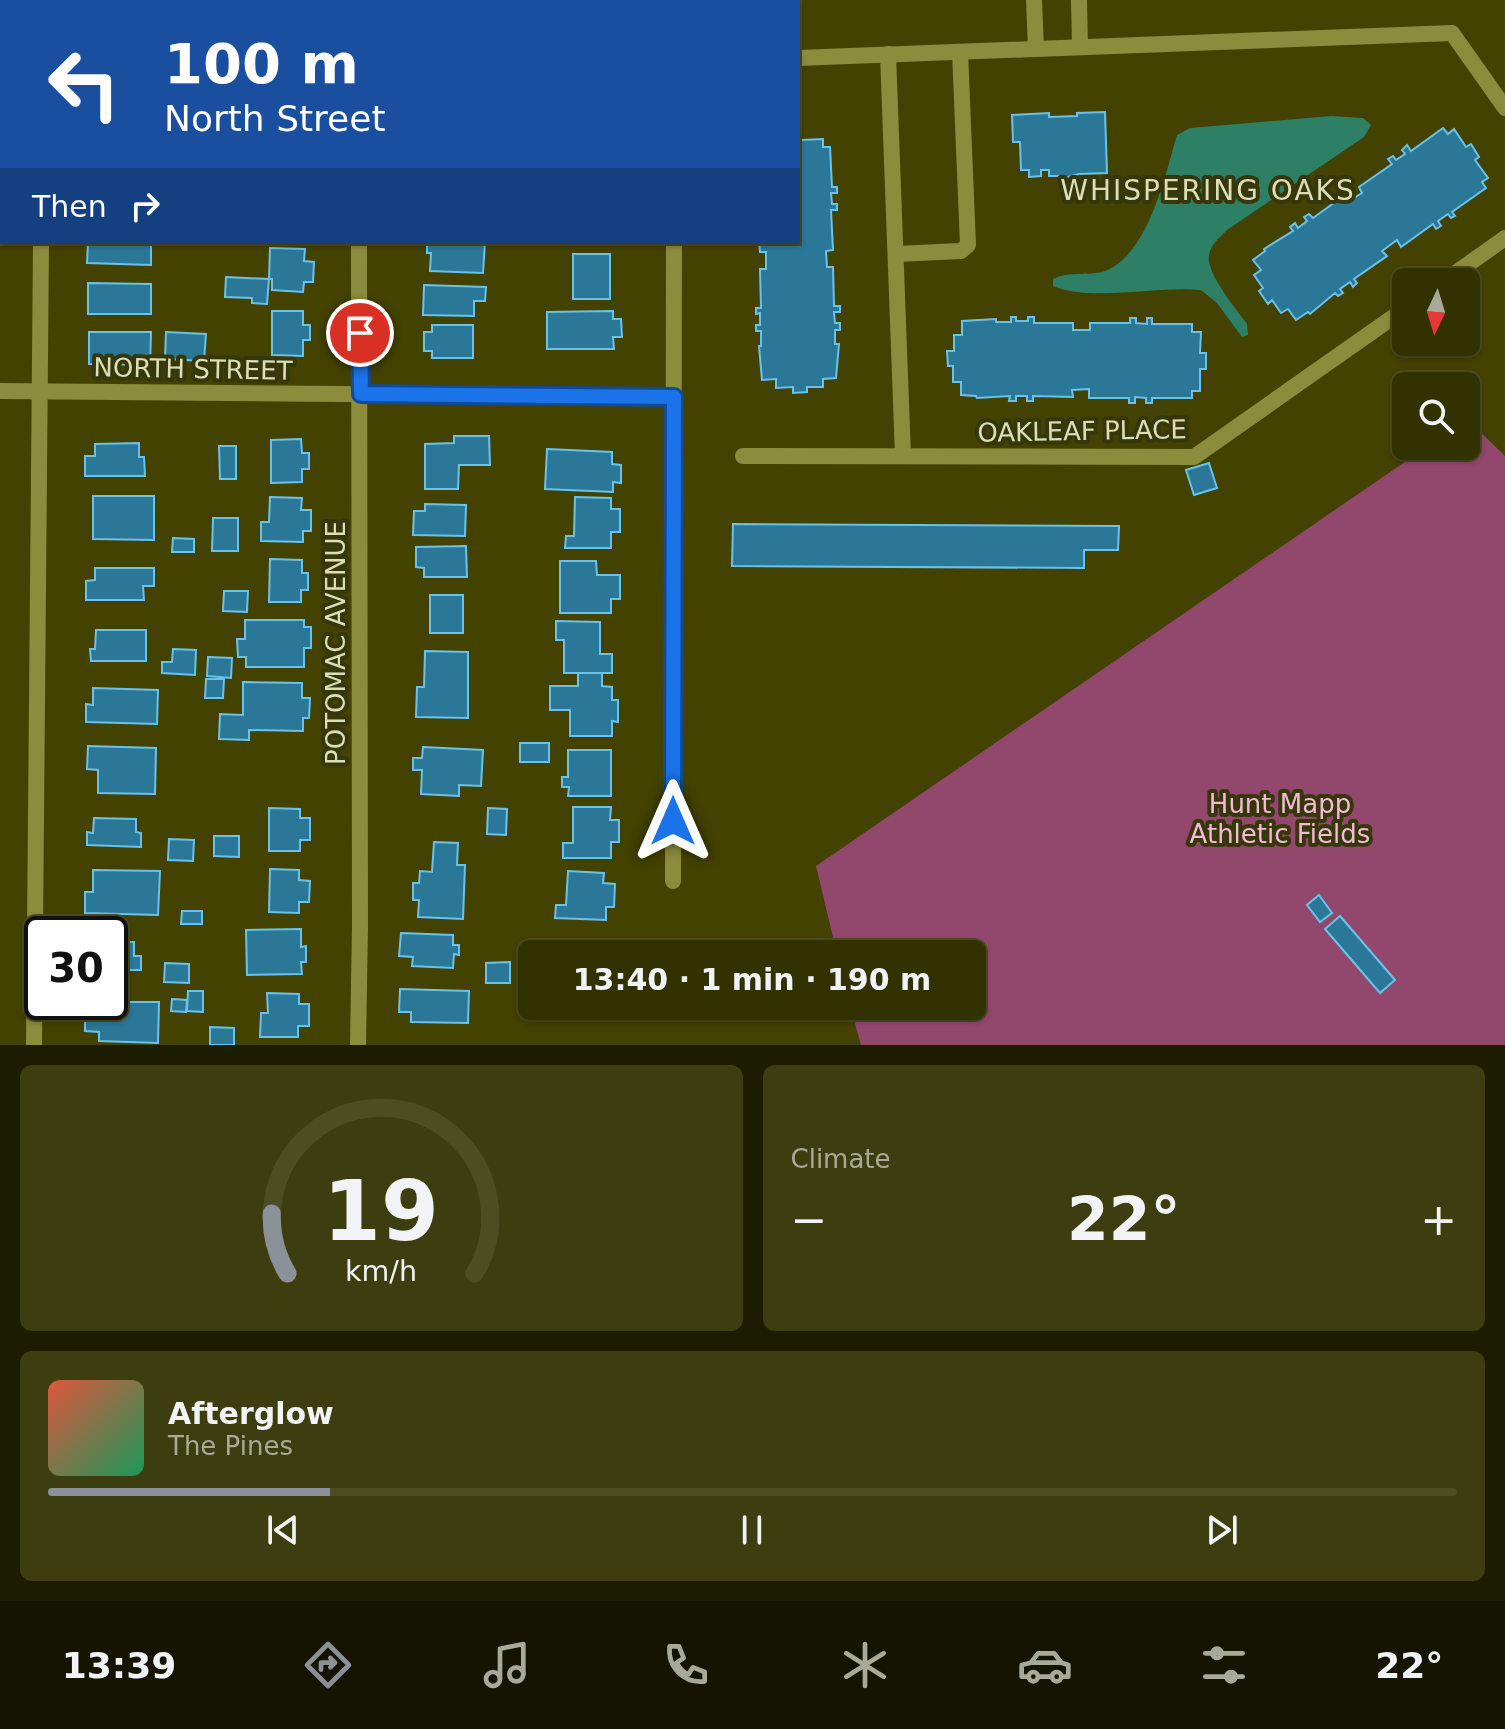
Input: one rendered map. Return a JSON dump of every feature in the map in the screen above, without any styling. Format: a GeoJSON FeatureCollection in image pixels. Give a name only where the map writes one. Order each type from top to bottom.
{"type":"FeatureCollection","features":[{"type":"Feature","properties":{"kind":"street"},"geometry":{"type":"LineString","coordinates":[[1034,0],[1036,49]]}},
{"type":"Feature","properties":{"kind":"street"},"geometry":{"type":"LineString","coordinates":[[1079,0],[1080,47]]}},
{"type":"Feature","properties":{"kind":"street"},"geometry":{"type":"LineString","coordinates":[[800,58],[1452,33],[1505,108]]}},
{"type":"Feature","properties":{"kind":"street"},"geometry":{"type":"LineString","coordinates":[[896,254],[961,251],[968,245],[960,52]]}},
{"type":"Feature","properties":{"kind":"street"},"geometry":{"type":"LineString","coordinates":[[888,54],[903,456]]}},
{"type":"Feature","properties":{"kind":"street"},"geometry":{"type":"LineString","coordinates":[[1463,268],[1505,238]]}},
{"type":"Feature","properties":{"kind":"street"},"geometry":{"type":"LineString","coordinates":[[34,1045],[41,244]]}},
{"type":"Feature","properties":{"kind":"street","name":"POTOMAC AVENUE"},"geometry":{"type":"LineString","coordinates":[[358,1045],[359,244]]}},
{"type":"Feature","properties":{"kind":"street"},"geometry":{"type":"LineString","coordinates":[[673,881],[674,244]]}},
{"type":"Feature","properties":{"kind":"street","name":"OAKLEAF PLACE"},"geometry":{"type":"LineString","coordinates":[[743,456],[1194,457],[1392,318]]}},
{"type":"Feature","properties":{"kind":"street","name":"NORTH STREET"},"geometry":{"type":"LineString","coordinates":[[0,391],[674,397]]}},
{"type":"Feature","properties":{"kind":"green space","name":"Hunt Mapp Athletic Fields"},"geometry":{"type":"Polygon","coordinates":[[[1480,432],[1505,456],[1505,1045],[861,1045],[854,1020],[986,1020],[986,940],[834,940],[816,866],[1408,460],[1480,460],[1480,432]]]}},
{"type":"Feature","properties":{"kind":"shaded area"},"geometry":{"type":"Polygon","coordinates":[[[1331,116],[1363,118],[1371,125],[1364,137],[1227,230],[1210,252],[1212,272],[1247,324],[1248,335],[1242,337],[1217,303],[1201,290],[1085,293],[1053,286],[1053,279],[1059,277],[1102,272],[1118,264],[1131,250],[1152,213],[1177,135],[1190,128],[1331,116]]]}},
{"type":"Feature","properties":{"kind":"building"},"geometry":{"type":"Polygon","coordinates":[[[1105,112],[1107,173],[1079,174],[1060,179],[1059,176],[1049,176],[1049,170],[1041,170],[1041,176],[1029,177],[1029,170],[1021,170],[1020,142],[1013,142],[1012,115],[1049,113],[1049,117],[1105,112]]]}},
{"type":"Feature","properties":{"kind":"building"},"geometry":{"type":"Polygon","coordinates":[[[1443,128],[1448,134],[1454,129],[1466,147],[1471,144],[1479,157],[1475,160],[1488,178],[1482,182],[1486,188],[1452,212],[1455,216],[1451,218],[1448,214],[1438,221],[1441,226],[1436,229],[1433,224],[1401,247],[1397,240],[1382,251],[1387,256],[1354,279],[1357,283],[1353,287],[1350,282],[1340,289],[1343,293],[1338,296],[1335,293],[1310,314],[1308,312],[1296,320],[1288,309],[1281,313],[1272,300],[1268,304],[1259,291],[1263,288],[1254,275],[1261,270],[1253,260],[1264,249],[1293,231],[1290,227],[1295,223],[1298,228],[1307,221],[1304,217],[1309,214],[1313,218],[1345,195],[1349,201],[1362,193],[1359,187],[1392,164],[1388,159],[1393,156],[1396,160],[1405,154],[1402,150],[1407,145],[1411,151],[1443,128]]]}},
{"type":"Feature","properties":{"kind":"building"},"geometry":{"type":"Polygon","coordinates":[[[800,135],[801,140],[823,139],[823,147],[830,147],[832,187],[837,187],[837,193],[831,193],[832,204],[837,204],[837,210],[831,210],[833,250],[826,251],[827,267],[833,267],[834,306],[840,306],[840,312],[834,312],[835,323],[840,323],[840,330],[835,330],[835,344],[839,344],[836,378],[823,379],[823,387],[807,387],[807,392],[793,393],[793,387],[776,388],[776,379],[762,380],[761,331],[756,331],[756,325],[760,325],[760,313],[756,314],[756,308],[761,308],[760,269],[766,269],[766,252],[760,252],[759,244],[800,244],[800,135]]]}},
{"type":"Feature","properties":{"kind":"building"},"geometry":{"type":"Polygon","coordinates":[[[88,244],[151,244],[151,265],[87,263],[88,244]]]}},
{"type":"Feature","properties":{"kind":"building"},"geometry":{"type":"Polygon","coordinates":[[[427,244],[485,244],[483,273],[430,271],[431,253],[427,253],[427,244]]]}},
{"type":"Feature","properties":{"kind":"building"},"geometry":{"type":"Polygon","coordinates":[[[270,248],[305,249],[304,261],[314,262],[313,282],[304,282],[303,292],[272,290],[272,279],[269,279],[270,248]]]}},
{"type":"Feature","properties":{"kind":"building"},"geometry":{"type":"Polygon","coordinates":[[[573,254],[610,254],[610,299],[573,299],[573,254]]]}},
{"type":"Feature","properties":{"kind":"building"},"geometry":{"type":"Polygon","coordinates":[[[226,277],[269,279],[267,304],[252,303],[252,298],[225,297],[226,277]]]}},
{"type":"Feature","properties":{"kind":"building"},"geometry":{"type":"Polygon","coordinates":[[[88,283],[151,284],[151,314],[88,314],[88,283]]]}},
{"type":"Feature","properties":{"kind":"building"},"geometry":{"type":"Polygon","coordinates":[[[424,285],[486,287],[485,301],[474,301],[474,316],[423,315],[424,285]]]}},
{"type":"Feature","properties":{"kind":"building"},"geometry":{"type":"Polygon","coordinates":[[[272,311],[303,311],[303,325],[310,325],[310,340],[303,340],[303,356],[272,355],[272,311]]]}},
{"type":"Feature","properties":{"kind":"building"},"geometry":{"type":"Polygon","coordinates":[[[613,311],[613,319],[621,319],[622,337],[613,337],[614,349],[547,349],[547,312],[613,311]]]}},
{"type":"Feature","properties":{"kind":"building"},"geometry":{"type":"Polygon","coordinates":[[[1011,317],[1016,317],[1016,321],[1028,321],[1028,317],[1034,317],[1034,323],[1073,323],[1073,330],[1090,330],[1090,323],[1130,323],[1130,318],[1136,318],[1136,323],[1147,324],[1147,318],[1152,318],[1152,324],[1192,324],[1192,332],[1201,332],[1200,353],[1206,353],[1206,369],[1200,369],[1200,391],[1192,391],[1192,398],[1152,398],[1152,403],[1146,403],[1146,398],[1135,397],[1135,403],[1129,403],[1129,398],[1089,398],[1089,389],[1072,390],[1073,397],[1033,396],[1033,401],[1027,401],[1027,396],[1016,396],[1016,401],[1009,401],[1010,396],[977,398],[961,395],[961,382],[953,382],[953,366],[948,366],[947,351],[954,351],[954,335],[962,335],[962,321],[996,319],[996,322],[1011,322],[1011,317]]]}},
{"type":"Feature","properties":{"kind":"building"},"geometry":{"type":"Polygon","coordinates":[[[432,325],[473,325],[473,358],[432,358],[432,351],[424,351],[424,332],[432,332],[432,325]]]}},
{"type":"Feature","properties":{"kind":"building"},"geometry":{"type":"Polygon","coordinates":[[[89,332],[151,332],[150,365],[89,364],[89,332]]]}},
{"type":"Feature","properties":{"kind":"building"},"geometry":{"type":"Polygon","coordinates":[[[166,332],[206,334],[204,361],[165,359],[166,332]]]}},
{"type":"Feature","properties":{"kind":"building"},"geometry":{"type":"Polygon","coordinates":[[[454,436],[489,436],[490,465],[459,465],[458,489],[425,489],[425,444],[454,443],[454,436]]]}},
{"type":"Feature","properties":{"kind":"building"},"geometry":{"type":"Polygon","coordinates":[[[301,439],[302,453],[309,453],[309,469],[302,469],[302,482],[271,483],[271,440],[301,439]]]}},
{"type":"Feature","properties":{"kind":"building"},"geometry":{"type":"Polygon","coordinates":[[[139,443],[139,457],[144,457],[145,476],[85,476],[85,456],[95,456],[95,444],[139,443]]]}},
{"type":"Feature","properties":{"kind":"building"},"geometry":{"type":"Polygon","coordinates":[[[219,446],[236,446],[236,479],[220,479],[219,446]]]}},
{"type":"Feature","properties":{"kind":"building"},"geometry":{"type":"Polygon","coordinates":[[[547,449],[612,452],[612,464],[621,465],[621,483],[613,482],[613,492],[545,489],[547,449]]]}},
{"type":"Feature","properties":{"kind":"building"},"geometry":{"type":"Polygon","coordinates":[[[1209,463],[1217,488],[1194,495],[1186,470],[1209,463]]]}},
{"type":"Feature","properties":{"kind":"building"},"geometry":{"type":"Polygon","coordinates":[[[93,496],[154,496],[154,540],[93,539],[93,496]]]}},
{"type":"Feature","properties":{"kind":"building"},"geometry":{"type":"Polygon","coordinates":[[[270,497],[302,498],[301,510],[311,510],[311,531],[303,531],[303,542],[261,541],[261,522],[269,522],[270,497]]]}},
{"type":"Feature","properties":{"kind":"building"},"geometry":{"type":"Polygon","coordinates":[[[575,497],[611,498],[611,509],[620,509],[620,532],[611,532],[611,548],[565,548],[566,536],[574,536],[575,497]]]}},
{"type":"Feature","properties":{"kind":"building"},"geometry":{"type":"Polygon","coordinates":[[[425,504],[466,505],[465,536],[413,535],[414,511],[425,511],[425,504]]]}},
{"type":"Feature","properties":{"kind":"building"},"geometry":{"type":"Polygon","coordinates":[[[213,518],[238,518],[238,551],[212,551],[213,518]]]}},
{"type":"Feature","properties":{"kind":"building"},"geometry":{"type":"Polygon","coordinates":[[[733,524],[1119,526],[1118,550],[1084,550],[1084,568],[732,566],[733,524]]]}},
{"type":"Feature","properties":{"kind":"building"},"geometry":{"type":"Polygon","coordinates":[[[173,538],[194,539],[194,552],[172,552],[173,538]]]}},
{"type":"Feature","properties":{"kind":"building"},"geometry":{"type":"Polygon","coordinates":[[[466,546],[467,577],[424,577],[424,568],[416,567],[416,547],[466,546]]]}},
{"type":"Feature","properties":{"kind":"building"},"geometry":{"type":"Polygon","coordinates":[[[270,559],[302,560],[302,573],[308,573],[308,590],[301,590],[301,602],[269,602],[270,559]]]}},
{"type":"Feature","properties":{"kind":"building"},"geometry":{"type":"Polygon","coordinates":[[[560,561],[596,561],[597,575],[620,575],[620,599],[611,599],[611,613],[560,613],[560,561]]]}},
{"type":"Feature","properties":{"kind":"building"},"geometry":{"type":"Polygon","coordinates":[[[95,568],[154,568],[154,586],[143,586],[144,600],[86,600],[86,581],[95,580],[95,568]]]}},
{"type":"Feature","properties":{"kind":"building"},"geometry":{"type":"Polygon","coordinates":[[[224,591],[248,591],[247,612],[223,611],[224,591]]]}},
{"type":"Feature","properties":{"kind":"building"},"geometry":{"type":"Polygon","coordinates":[[[430,595],[463,595],[463,633],[430,633],[430,595]]]}},
{"type":"Feature","properties":{"kind":"building"},"geometry":{"type":"Polygon","coordinates":[[[245,620],[304,620],[304,627],[311,627],[311,648],[304,648],[304,667],[246,667],[246,657],[238,657],[237,639],[245,639],[245,620]]]}},
{"type":"Feature","properties":{"kind":"building"},"geometry":{"type":"Polygon","coordinates":[[[556,621],[600,622],[600,654],[612,654],[612,673],[564,673],[564,640],[556,640],[556,621]]]}},
{"type":"Feature","properties":{"kind":"building"},"geometry":{"type":"Polygon","coordinates":[[[96,630],[146,630],[146,661],[91,661],[90,649],[95,649],[96,630]]]}},
{"type":"Feature","properties":{"kind":"building"},"geometry":{"type":"Polygon","coordinates":[[[173,649],[196,650],[195,675],[162,673],[162,662],[172,662],[173,649]]]}},
{"type":"Feature","properties":{"kind":"building"},"geometry":{"type":"Polygon","coordinates":[[[425,651],[468,652],[468,718],[416,717],[417,687],[424,687],[425,651]]]}},
{"type":"Feature","properties":{"kind":"building"},"geometry":{"type":"Polygon","coordinates":[[[208,657],[232,658],[231,678],[207,676],[208,657]]]}},
{"type":"Feature","properties":{"kind":"building"},"geometry":{"type":"Polygon","coordinates":[[[578,673],[602,673],[602,686],[612,687],[612,700],[618,700],[618,722],[612,721],[612,736],[570,736],[570,710],[550,710],[550,686],[578,686],[578,673]]]}},
{"type":"Feature","properties":{"kind":"building"},"geometry":{"type":"Polygon","coordinates":[[[206,679],[224,679],[223,698],[205,698],[206,679]]]}},
{"type":"Feature","properties":{"kind":"building"},"geometry":{"type":"Polygon","coordinates":[[[243,682],[302,683],[302,698],[310,698],[309,718],[303,718],[303,731],[249,730],[249,740],[219,739],[220,714],[243,715],[243,682]]]}},
{"type":"Feature","properties":{"kind":"building"},"geometry":{"type":"Polygon","coordinates":[[[93,688],[158,690],[157,724],[86,722],[86,704],[93,705],[93,688]]]}},
{"type":"Feature","properties":{"kind":"building"},"geometry":{"type":"Polygon","coordinates":[[[520,743],[549,743],[549,762],[520,762],[520,743]]]}},
{"type":"Feature","properties":{"kind":"building"},"geometry":{"type":"Polygon","coordinates":[[[88,746],[156,748],[155,794],[98,793],[98,770],[87,769],[88,746]]]}},
{"type":"Feature","properties":{"kind":"building"},"geometry":{"type":"Polygon","coordinates":[[[423,747],[483,750],[481,786],[459,785],[459,796],[421,794],[422,770],[413,770],[413,758],[422,758],[423,747]]]}},
{"type":"Feature","properties":{"kind":"building"},"geometry":{"type":"Polygon","coordinates":[[[568,750],[611,750],[611,796],[568,796],[569,787],[562,787],[562,777],[568,777],[568,750]]]}},
{"type":"Feature","properties":{"kind":"building"},"geometry":{"type":"Polygon","coordinates":[[[573,807],[611,807],[610,820],[619,820],[619,842],[611,842],[611,858],[563,858],[563,843],[573,843],[573,807]]]}},
{"type":"Feature","properties":{"kind":"building"},"geometry":{"type":"Polygon","coordinates":[[[269,808],[300,809],[300,818],[310,818],[310,840],[300,840],[300,851],[269,851],[269,808]]]}},
{"type":"Feature","properties":{"kind":"building"},"geometry":{"type":"Polygon","coordinates":[[[488,808],[507,809],[506,835],[487,834],[488,808]]]}},
{"type":"Feature","properties":{"kind":"building"},"geometry":{"type":"Polygon","coordinates":[[[94,818],[136,819],[136,832],[141,833],[141,847],[87,845],[87,832],[93,833],[94,818]]]}},
{"type":"Feature","properties":{"kind":"building"},"geometry":{"type":"Polygon","coordinates":[[[214,836],[239,836],[239,857],[214,856],[214,836]]]}},
{"type":"Feature","properties":{"kind":"building"},"geometry":{"type":"Polygon","coordinates":[[[169,839],[194,840],[193,861],[168,860],[169,839]]]}},
{"type":"Feature","properties":{"kind":"building"},"geometry":{"type":"Polygon","coordinates":[[[434,842],[458,843],[457,865],[465,865],[463,919],[418,917],[419,900],[413,900],[413,883],[419,883],[420,871],[432,872],[434,842]]]}},
{"type":"Feature","properties":{"kind":"building"},"geometry":{"type":"Polygon","coordinates":[[[270,869],[299,870],[299,880],[310,881],[309,902],[299,902],[299,913],[269,912],[270,869]]]}},
{"type":"Feature","properties":{"kind":"building"},"geometry":{"type":"Polygon","coordinates":[[[93,870],[160,871],[158,915],[85,913],[85,892],[93,892],[93,870]]]}},
{"type":"Feature","properties":{"kind":"building"},"geometry":{"type":"Polygon","coordinates":[[[568,871],[604,873],[603,883],[615,884],[614,907],[606,907],[606,920],[555,918],[556,905],[566,905],[568,871]]]}},
{"type":"Feature","properties":{"kind":"building"},"geometry":{"type":"Polygon","coordinates":[[[1319,895],[1332,913],[1320,922],[1307,905],[1319,895]]]}},
{"type":"Feature","properties":{"kind":"building"},"geometry":{"type":"Polygon","coordinates":[[[182,911],[202,911],[202,924],[181,924],[182,911]]]}},
{"type":"Feature","properties":{"kind":"building"},"geometry":{"type":"Polygon","coordinates":[[[1340,916],[1395,980],[1380,993],[1325,929],[1340,916]]]}},
{"type":"Feature","properties":{"kind":"building"},"geometry":{"type":"Polygon","coordinates":[[[301,929],[301,947],[306,946],[306,962],[301,962],[302,974],[247,975],[246,930],[301,929]]]}},
{"type":"Feature","properties":{"kind":"building"},"geometry":{"type":"Polygon","coordinates":[[[401,933],[453,935],[453,945],[459,945],[459,955],[454,954],[453,968],[412,966],[413,957],[399,956],[401,933]]]}},
{"type":"Feature","properties":{"kind":"building"},"geometry":{"type":"Polygon","coordinates":[[[128,942],[134,942],[134,956],[141,956],[141,970],[128,970],[128,942]]]}},
{"type":"Feature","properties":{"kind":"building"},"geometry":{"type":"Polygon","coordinates":[[[510,962],[510,983],[486,983],[486,963],[510,962]]]}},
{"type":"Feature","properties":{"kind":"building"},"geometry":{"type":"Polygon","coordinates":[[[165,963],[189,964],[189,983],[164,982],[165,963]]]}},
{"type":"Feature","properties":{"kind":"building"},"geometry":{"type":"Polygon","coordinates":[[[400,989],[469,991],[468,1023],[411,1022],[411,1012],[399,1012],[400,989]]]}},
{"type":"Feature","properties":{"kind":"building"},"geometry":{"type":"Polygon","coordinates":[[[188,991],[203,991],[203,1012],[187,1011],[188,991]]]}},
{"type":"Feature","properties":{"kind":"building"},"geometry":{"type":"Polygon","coordinates":[[[267,993],[299,994],[299,1004],[309,1004],[309,1026],[298,1026],[298,1037],[260,1037],[261,1013],[268,1013],[267,993]]]}},
{"type":"Feature","properties":{"kind":"building"},"geometry":{"type":"Polygon","coordinates":[[[172,999],[187,1000],[186,1012],[171,1011],[172,999]]]}},
{"type":"Feature","properties":{"kind":"building"},"geometry":{"type":"Polygon","coordinates":[[[128,1002],[159,1002],[158,1043],[99,1041],[99,1032],[85,1031],[85,1020],[128,1020],[128,1002]]]}},
{"type":"Feature","properties":{"kind":"building"},"geometry":{"type":"Polygon","coordinates":[[[210,1027],[234,1028],[234,1045],[210,1045],[210,1027]]]}},
{"type":"Feature","properties":{"kind":"district","name":"WHISPERING OAKS"},"geometry":{"type":"Point","coordinates":[1208,190]}},
{"type":"Feature","properties":{"kind":"route"},"geometry":{"type":"LineString","coordinates":[[360,333],[361,394],[674,397],[673,821]]}}]}
